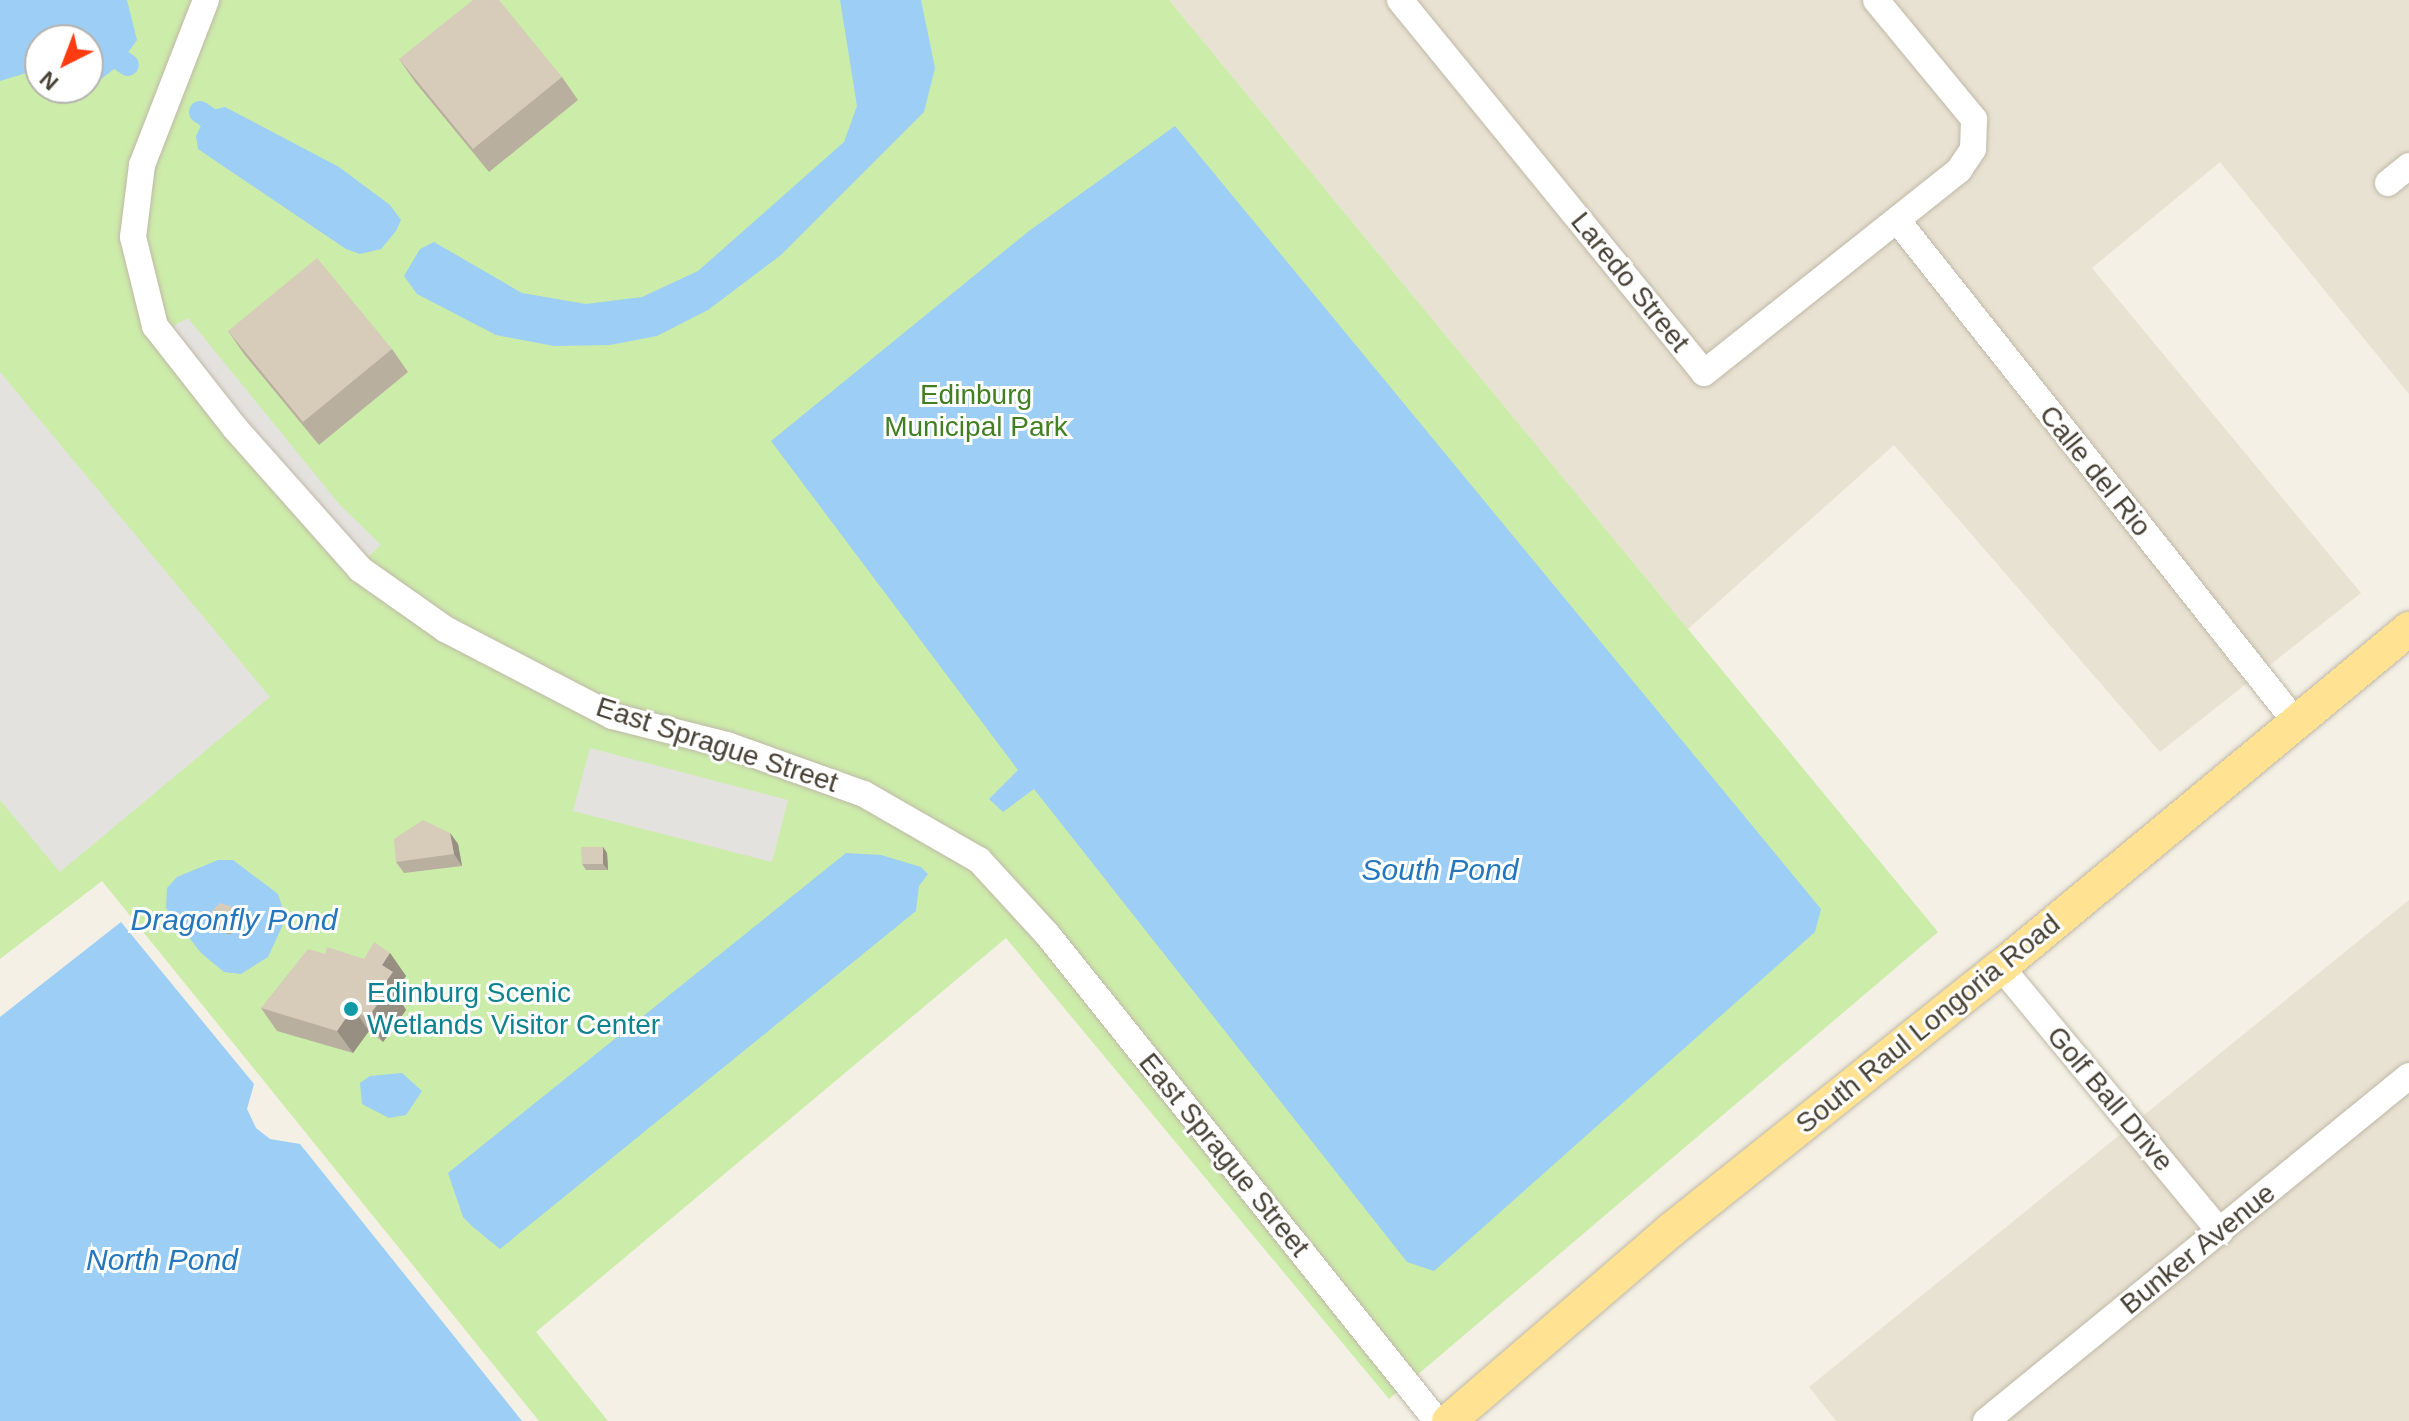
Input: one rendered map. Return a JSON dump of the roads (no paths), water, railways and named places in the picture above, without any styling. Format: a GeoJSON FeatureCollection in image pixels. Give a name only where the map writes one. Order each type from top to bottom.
{"type":"FeatureCollection","features":[{"type":"Feature","properties":{"kind":"main road","name":"South Raul Longoria Road"},"geometry":{"type":"LineString","coordinates":[[1449,1421],[1671,1230],[2001,967],[2409,629]]}},
{"type":"Feature","properties":{"kind":"street","name":"East Sprague Street"},"geometry":{"type":"LineString","coordinates":[[206,0],[142,165],[133,237],[155,326],[235,428],[360,569],[445,629],[612,716],[727,745],[864,794],[910,816],[979,860],[1047,934],[1437,1421]]}},
{"type":"Feature","properties":{"kind":"street","name":"Laredo Street"},"geometry":{"type":"LineString","coordinates":[[1400,0],[1704,373],[1897,220]]}},
{"type":"Feature","properties":{"kind":"street"},"geometry":{"type":"LineString","coordinates":[[1876,0],[1974,119],[1973,149],[1959,170],[1897,220]]}},
{"type":"Feature","properties":{"kind":"street"},"geometry":{"type":"LineString","coordinates":[[2388,183],[2409,166]]}},
{"type":"Feature","properties":{"kind":"street","name":"Calle del Rio"},"geometry":{"type":"LineString","coordinates":[[1897,220],[2295,721]]}},
{"type":"Feature","properties":{"kind":"street","name":"Golf Ball Drive"},"geometry":{"type":"LineString","coordinates":[[2001,967],[2220,1232]]}},
{"type":"Feature","properties":{"kind":"street","name":"Bunker Avenue"},"geometry":{"type":"LineString","coordinates":[[1986,1421],[2409,1076]]}},
{"type":"Feature","properties":{"kind":"water"},"geometry":{"type":"Polygon","coordinates":[[[0,0],[127,0],[137,40],[118,66],[104,77],[104,24],[24,24],[24,74],[0,81],[0,0]]]}},
{"type":"Feature","properties":{"kind":"water"},"geometry":{"type":"Polygon","coordinates":[[[840,0],[921,0],[935,68],[924,112],[781,255],[708,310],[657,336],[610,345],[554,346],[496,335],[417,294],[404,276],[420,249],[434,242],[522,293],[586,304],[642,297],[698,271],[844,142],[857,106],[840,0]]]}},
{"type":"Feature","properties":{"kind":"water"},"geometry":{"type":"Polygon","coordinates":[[[225,107],[339,167],[390,205],[401,220],[396,231],[381,249],[360,254],[346,249],[198,149],[196,136],[208,111],[225,107]]]}},
{"type":"Feature","properties":{"kind":"water","name":"South Pond"},"geometry":{"type":"Polygon","coordinates":[[[1175,126],[1821,909],[1815,932],[1434,1271],[1407,1262],[1034,789],[1003,812],[989,799],[1018,770],[771,441],[1029,231],[1175,126]]]}},
{"type":"Feature","properties":{"kind":"water"},"geometry":{"type":"Polygon","coordinates":[[[846,853],[881,855],[921,867],[928,874],[919,886],[916,911],[500,1249],[463,1217],[448,1173],[846,853]]]}},
{"type":"Feature","properties":{"kind":"water","name":"Dragonfly Pond"},"geometry":{"type":"Polygon","coordinates":[[[218,860],[233,860],[278,894],[286,918],[268,957],[241,974],[224,972],[201,953],[166,908],[167,888],[177,877],[218,860]]]}},
{"type":"Feature","properties":{"kind":"water","name":"North Pond"},"geometry":{"type":"Polygon","coordinates":[[[121,922],[254,1084],[247,1109],[256,1128],[270,1139],[300,1144],[522,1421],[0,1421],[0,1017],[121,922]]]}},
{"type":"Feature","properties":{"kind":"water"},"geometry":{"type":"Polygon","coordinates":[[[402,1073],[422,1091],[406,1115],[389,1118],[362,1104],[360,1083],[370,1076],[402,1073]]]}},
{"type":"Feature","properties":{"kind":"waterway"},"geometry":{"type":"LineString","coordinates":[[122,61],[128,65]]}},
{"type":"Feature","properties":{"kind":"waterway"},"geometry":{"type":"LineString","coordinates":[[200,112],[229,132]]}},
{"type":"Feature","properties":{"kind":"place","name":"Edinburg Scenic Wetlands Visitor Center"},"geometry":{"type":"Point","coordinates":[351,1009]}},
{"type":"Feature","properties":{"kind":"park label","name":"Edinburg Municipal Park"},"geometry":{"type":"Point","coordinates":[976,411]}}]}
